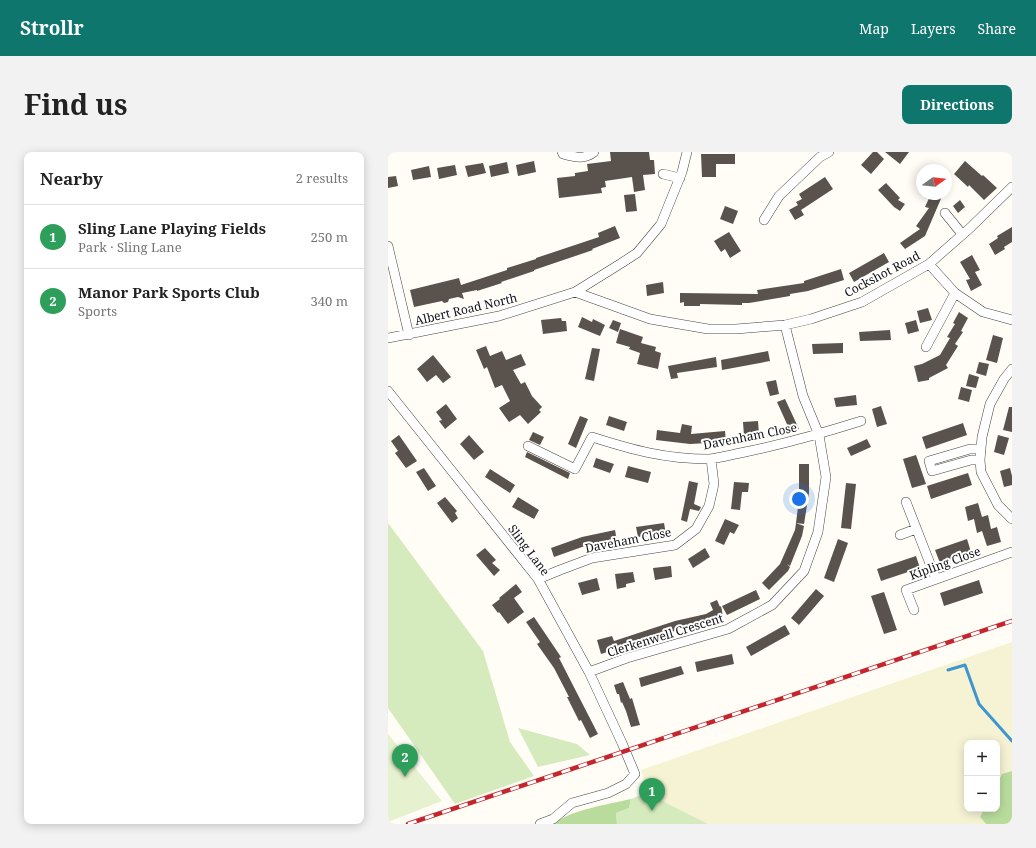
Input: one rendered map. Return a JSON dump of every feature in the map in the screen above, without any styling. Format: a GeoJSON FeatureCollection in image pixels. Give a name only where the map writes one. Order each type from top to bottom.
{"type":"FeatureCollection","features":[{"type":"Feature","properties":{"kind":"street"},"geometry":{"type":"LineString","coordinates":[[562,152],[563,154],[578,158],[589,156],[594,152]]}},
{"type":"Feature","properties":{"kind":"street","name":"Albert Road North"},"geometry":{"type":"LineString","coordinates":[[388,338],[499,316],[575,292],[637,253],[661,224],[680,178],[687,152]]}},
{"type":"Feature","properties":{"kind":"street"},"geometry":{"type":"LineString","coordinates":[[764,220],[779,196],[820,157],[829,152]]}},
{"type":"Feature","properties":{"kind":"street"},"geometry":{"type":"LineString","coordinates":[[663,174],[680,178]]}},
{"type":"Feature","properties":{"kind":"street","name":"Cockshot Road"},"geometry":{"type":"LineString","coordinates":[[575,292],[650,319],[708,329],[736,329],[785,325],[811,319],[862,302],[929,264],[1012,187]]}},
{"type":"Feature","properties":{"kind":"street"},"geometry":{"type":"LineString","coordinates":[[945,213],[962,234]]}},
{"type":"Feature","properties":{"kind":"street"},"geometry":{"type":"LineString","coordinates":[[388,246],[409,335]]}},
{"type":"Feature","properties":{"kind":"street"},"geometry":{"type":"LineString","coordinates":[[929,264],[955,293],[983,312],[1012,320]]}},
{"type":"Feature","properties":{"kind":"street"},"geometry":{"type":"LineString","coordinates":[[926,347],[955,293]]}},
{"type":"Feature","properties":{"kind":"street","name":"Clerkenwell Crescent"},"geometry":{"type":"LineString","coordinates":[[589,672],[627,658],[728,629],[772,605],[804,571],[818,532],[826,477],[818,435],[803,396],[785,325]]}},
{"type":"Feature","properties":{"kind":"street"},"geometry":{"type":"LineString","coordinates":[[1012,369],[1004,379],[990,404],[982,437],[980,460],[980,472],[998,504],[1012,520]]}},
{"type":"Feature","properties":{"kind":"street","name":"Sling Lane"},"geometry":{"type":"LineString","coordinates":[[388,391],[538,580],[589,672],[635,774],[626,784],[608,793],[572,802],[553,819],[540,824]]}},
{"type":"Feature","properties":{"kind":"street"},"geometry":{"type":"LineString","coordinates":[[818,435],[861,421]]}},
{"type":"Feature","properties":{"kind":"street","name":"Davenham Close"},"geometry":{"type":"LineString","coordinates":[[528,446],[575,469],[592,437],[658,456],[711,459],[818,435]]}},
{"type":"Feature","properties":{"kind":"street"},"geometry":{"type":"LineString","coordinates":[[980,460],[971,460],[932,471],[929,461],[970,449],[981,449]]}},
{"type":"Feature","properties":{"kind":"street","name":"Daveham Close"},"geometry":{"type":"LineString","coordinates":[[538,580],[592,558],[676,545],[696,529],[710,506],[714,484],[711,459]]}},
{"type":"Feature","properties":{"kind":"street"},"geometry":{"type":"LineString","coordinates":[[906,502],[936,579]]}},
{"type":"Feature","properties":{"kind":"street"},"geometry":{"type":"LineString","coordinates":[[900,536],[916,529]]}},
{"type":"Feature","properties":{"kind":"street","name":"Kipling Close"},"geometry":{"type":"LineString","coordinates":[[914,610],[906,590],[1012,552]]}},
{"type":"Feature","properties":{"kind":"shaded area"},"geometry":{"type":"Polygon","coordinates":[[[1012,642],[1012,771],[1002,774],[1000,778],[1000,740],[964,740],[964,812],[982,812],[980,817],[986,824],[708,824],[647,793],[641,770],[1012,642]]]}},
{"type":"Feature","properties":{"kind":"green space"},"geometry":{"type":"Polygon","coordinates":[[[388,523],[483,651],[510,742],[534,776],[455,804],[388,708],[388,523]]]}},
{"type":"Feature","properties":{"kind":"green space"},"geometry":{"type":"Polygon","coordinates":[[[518,728],[577,744],[590,755],[538,767],[518,728]]]}},
{"type":"Feature","properties":{"kind":"green space"},"geometry":{"type":"Polygon","coordinates":[[[388,734],[442,801],[388,822],[388,734]]]}},
{"type":"Feature","properties":{"kind":"green space"},"geometry":{"type":"Polygon","coordinates":[[[1012,771],[1012,824],[986,824],[980,817],[982,812],[1000,812],[1000,778],[1002,774],[1012,771]]]}},
{"type":"Feature","properties":{"kind":"green space"},"geometry":{"type":"Polygon","coordinates":[[[647,793],[708,824],[617,824],[616,813],[629,808],[631,799],[647,793]]]}},
{"type":"Feature","properties":{"kind":"green space"},"geometry":{"type":"Polygon","coordinates":[[[631,799],[629,808],[616,813],[617,824],[552,824],[580,811],[631,799]]]}},
{"type":"Feature","properties":{"kind":"building"},"geometry":{"type":"Polygon","coordinates":[[[610,152],[649,152],[650,160],[654,160],[655,174],[643,175],[645,190],[634,192],[632,177],[605,181],[606,187],[601,188],[602,193],[559,198],[557,178],[575,176],[575,173],[588,171],[587,164],[611,161],[610,152]]]}},
{"type":"Feature","properties":{"kind":"building"},"geometry":{"type":"Polygon","coordinates":[[[873,152],[877,152],[884,159],[871,174],[861,165],[873,152]]]}},
{"type":"Feature","properties":{"kind":"building"},"geometry":{"type":"Polygon","coordinates":[[[885,152],[909,152],[900,164],[885,152]]]}},
{"type":"Feature","properties":{"kind":"building"},"geometry":{"type":"Polygon","coordinates":[[[701,154],[735,154],[735,164],[716,164],[716,177],[702,177],[701,154]]]}},
{"type":"Feature","properties":{"kind":"building"},"geometry":{"type":"Polygon","coordinates":[[[534,161],[536,172],[518,176],[516,165],[534,161]]]}},
{"type":"Feature","properties":{"kind":"building"},"geometry":{"type":"Polygon","coordinates":[[[965,161],[997,188],[984,200],[969,185],[968,187],[954,174],[965,161]]]}},
{"type":"Feature","properties":{"kind":"building"},"geometry":{"type":"Polygon","coordinates":[[[507,162],[509,173],[491,177],[489,166],[507,162]]]}},
{"type":"Feature","properties":{"kind":"building"},"geometry":{"type":"Polygon","coordinates":[[[483,163],[486,173],[468,177],[465,166],[483,163]]]}},
{"type":"Feature","properties":{"kind":"building"},"geometry":{"type":"Polygon","coordinates":[[[455,165],[457,175],[439,179],[437,168],[455,165]]]}},
{"type":"Feature","properties":{"kind":"building"},"geometry":{"type":"Polygon","coordinates":[[[429,166],[431,177],[413,180],[411,170],[429,166]]]}},
{"type":"Feature","properties":{"kind":"building"},"geometry":{"type":"Polygon","coordinates":[[[396,176],[398,186],[388,188],[388,177],[396,176]]]}},
{"type":"Feature","properties":{"kind":"building"},"geometry":{"type":"Polygon","coordinates":[[[825,177],[833,189],[801,210],[796,202],[802,199],[799,194],[825,177]]]}},
{"type":"Feature","properties":{"kind":"building"},"geometry":{"type":"Polygon","coordinates":[[[886,183],[900,198],[898,200],[905,204],[900,211],[894,207],[878,190],[886,183]]]}},
{"type":"Feature","properties":{"kind":"building"},"geometry":{"type":"Polygon","coordinates":[[[635,194],[637,211],[626,212],[624,195],[635,194]]]}},
{"type":"Feature","properties":{"kind":"building"},"geometry":{"type":"Polygon","coordinates":[[[928,200],[940,200],[925,236],[905,249],[900,243],[920,229],[916,226],[929,208],[925,207],[928,200]]]}},
{"type":"Feature","properties":{"kind":"building"},"geometry":{"type":"Polygon","coordinates":[[[960,200],[965,207],[958,213],[953,206],[960,200]]]}},
{"type":"Feature","properties":{"kind":"building"},"geometry":{"type":"Polygon","coordinates":[[[798,205],[804,215],[795,220],[789,210],[798,205]]]}},
{"type":"Feature","properties":{"kind":"building"},"geometry":{"type":"Polygon","coordinates":[[[725,206],[738,211],[733,224],[720,219],[725,206]]]}},
{"type":"Feature","properties":{"kind":"building"},"geometry":{"type":"Polygon","coordinates":[[[615,226],[620,238],[592,249],[593,250],[501,282],[502,283],[477,291],[462,293],[464,299],[458,297],[449,299],[448,302],[444,303],[442,301],[414,307],[410,290],[459,278],[461,285],[599,237],[598,233],[615,226]]]}},
{"type":"Feature","properties":{"kind":"building"},"geometry":{"type":"Polygon","coordinates":[[[1012,227],[1012,242],[1004,247],[1005,249],[995,255],[989,244],[998,238],[997,236],[1012,227]]]}},
{"type":"Feature","properties":{"kind":"building"},"geometry":{"type":"Polygon","coordinates":[[[729,232],[741,251],[730,258],[725,249],[721,252],[714,241],[729,232]]]}},
{"type":"Feature","properties":{"kind":"building"},"geometry":{"type":"Polygon","coordinates":[[[884,253],[889,262],[854,282],[849,273],[884,253]]]}},
{"type":"Feature","properties":{"kind":"building"},"geometry":{"type":"Polygon","coordinates":[[[972,255],[980,270],[975,272],[982,285],[971,291],[966,280],[970,279],[960,262],[972,255]]]}},
{"type":"Feature","properties":{"kind":"building"},"geometry":{"type":"Polygon","coordinates":[[[841,269],[844,280],[808,291],[790,294],[790,296],[742,303],[742,305],[700,304],[700,306],[684,306],[684,302],[680,303],[680,293],[758,294],[757,290],[804,283],[804,281],[841,269]]]}},
{"type":"Feature","properties":{"kind":"building"},"geometry":{"type":"Polygon","coordinates":[[[663,282],[664,293],[647,296],[646,285],[663,282]]]}},
{"type":"Feature","properties":{"kind":"building"},"geometry":{"type":"Polygon","coordinates":[[[928,308],[932,320],[920,323],[917,311],[928,308]]]}},
{"type":"Feature","properties":{"kind":"building"},"geometry":{"type":"Polygon","coordinates":[[[959,312],[968,318],[961,331],[963,332],[955,344],[958,346],[946,365],[948,368],[929,378],[929,380],[918,382],[914,366],[922,364],[940,355],[950,338],[947,337],[955,324],[953,323],[959,312]]]}},
{"type":"Feature","properties":{"kind":"building"},"geometry":{"type":"Polygon","coordinates":[[[582,317],[592,322],[593,319],[605,325],[600,336],[578,327],[582,317]]]}},
{"type":"Feature","properties":{"kind":"building"},"geometry":{"type":"Polygon","coordinates":[[[561,318],[562,321],[566,321],[567,331],[543,334],[541,320],[561,318]]]}},
{"type":"Feature","properties":{"kind":"building"},"geometry":{"type":"Polygon","coordinates":[[[613,320],[621,323],[618,332],[609,328],[613,320]]]}},
{"type":"Feature","properties":{"kind":"building"},"geometry":{"type":"Polygon","coordinates":[[[916,320],[919,331],[908,334],[905,323],[916,320]]]}},
{"type":"Feature","properties":{"kind":"building"},"geometry":{"type":"Polygon","coordinates":[[[620,329],[643,337],[641,343],[656,347],[655,351],[661,353],[658,369],[637,364],[640,353],[629,349],[630,347],[616,343],[620,329]]]}},
{"type":"Feature","properties":{"kind":"building"},"geometry":{"type":"Polygon","coordinates":[[[890,330],[891,340],[860,341],[859,332],[890,330]]]}},
{"type":"Feature","properties":{"kind":"building"},"geometry":{"type":"Polygon","coordinates":[[[993,335],[1003,338],[997,363],[986,360],[993,335]]]}},
{"type":"Feature","properties":{"kind":"building"},"geometry":{"type":"Polygon","coordinates":[[[843,343],[843,353],[813,354],[812,344],[843,343]]]}},
{"type":"Feature","properties":{"kind":"building"},"geometry":{"type":"Polygon","coordinates":[[[486,346],[490,356],[502,351],[506,360],[521,354],[526,365],[513,370],[521,384],[525,382],[532,396],[542,407],[539,410],[541,412],[528,424],[520,415],[509,422],[499,408],[510,401],[502,385],[495,388],[487,367],[484,369],[476,350],[486,346]]]}},
{"type":"Feature","properties":{"kind":"building"},"geometry":{"type":"Polygon","coordinates":[[[592,348],[600,349],[594,381],[585,379],[592,348]]]}},
{"type":"Feature","properties":{"kind":"building"},"geometry":{"type":"Polygon","coordinates":[[[768,351],[770,361],[722,370],[721,360],[768,351]]]}},
{"type":"Feature","properties":{"kind":"building"},"geometry":{"type":"Polygon","coordinates":[[[433,355],[451,377],[443,383],[436,375],[427,382],[417,369],[433,355]]]}},
{"type":"Feature","properties":{"kind":"building"},"geometry":{"type":"Polygon","coordinates":[[[716,357],[717,367],[677,373],[678,378],[671,379],[668,366],[716,357]]]}},
{"type":"Feature","properties":{"kind":"building"},"geometry":{"type":"Polygon","coordinates":[[[979,362],[989,364],[986,376],[976,373],[979,362]]]}},
{"type":"Feature","properties":{"kind":"building"},"geometry":{"type":"Polygon","coordinates":[[[969,374],[979,377],[976,388],[966,386],[969,374]]]}},
{"type":"Feature","properties":{"kind":"building"},"geometry":{"type":"Polygon","coordinates":[[[776,380],[779,394],[770,396],[766,382],[776,380]]]}},
{"type":"Feature","properties":{"kind":"building"},"geometry":{"type":"Polygon","coordinates":[[[961,387],[972,390],[969,402],[958,399],[961,387]]]}},
{"type":"Feature","properties":{"kind":"building"},"geometry":{"type":"Polygon","coordinates":[[[856,395],[857,405],[836,407],[834,398],[856,395]]]}},
{"type":"Feature","properties":{"kind":"building"},"geometry":{"type":"Polygon","coordinates":[[[785,399],[799,429],[791,433],[777,402],[785,399]]]}},
{"type":"Feature","properties":{"kind":"building"},"geometry":{"type":"Polygon","coordinates":[[[446,404],[457,419],[445,429],[439,421],[442,420],[436,412],[446,404]]]}},
{"type":"Feature","properties":{"kind":"building"},"geometry":{"type":"Polygon","coordinates":[[[881,406],[887,424],[877,427],[872,409],[881,406]]]}},
{"type":"Feature","properties":{"kind":"building"},"geometry":{"type":"Polygon","coordinates":[[[1009,407],[1012,407],[1012,432],[1003,430],[1009,407]]]}},
{"type":"Feature","properties":{"kind":"building"},"geometry":{"type":"Polygon","coordinates":[[[580,416],[588,419],[576,448],[568,444],[580,416]]]}},
{"type":"Feature","properties":{"kind":"building"},"geometry":{"type":"Polygon","coordinates":[[[609,416],[627,422],[624,431],[606,425],[609,416]]]}},
{"type":"Feature","properties":{"kind":"building"},"geometry":{"type":"Polygon","coordinates":[[[758,421],[759,435],[744,436],[743,422],[758,421]]]}},
{"type":"Feature","properties":{"kind":"building"},"geometry":{"type":"Polygon","coordinates":[[[963,423],[967,435],[926,449],[922,437],[963,423]]]}},
{"type":"Feature","properties":{"kind":"building"},"geometry":{"type":"Polygon","coordinates":[[[682,424],[692,426],[691,434],[725,431],[726,442],[690,444],[656,440],[657,430],[680,433],[682,424]]]}},
{"type":"Feature","properties":{"kind":"building"},"geometry":{"type":"Polygon","coordinates":[[[533,432],[544,437],[540,445],[529,440],[533,432]]]}},
{"type":"Feature","properties":{"kind":"building"},"geometry":{"type":"Polygon","coordinates":[[[399,435],[417,461],[406,468],[395,453],[398,451],[391,441],[399,435]]]}},
{"type":"Feature","properties":{"kind":"building"},"geometry":{"type":"Polygon","coordinates":[[[469,435],[484,452],[474,460],[460,444],[469,435]]]}},
{"type":"Feature","properties":{"kind":"building"},"geometry":{"type":"Polygon","coordinates":[[[998,435],[1009,438],[1004,455],[994,452],[998,435]]]}},
{"type":"Feature","properties":{"kind":"building"},"geometry":{"type":"Polygon","coordinates":[[[867,439],[871,447],[851,456],[847,448],[867,439]]]}},
{"type":"Feature","properties":{"kind":"building"},"geometry":{"type":"Polygon","coordinates":[[[527,452],[570,473],[568,479],[525,457],[527,452]]]}},
{"type":"Feature","properties":{"kind":"building"},"geometry":{"type":"Polygon","coordinates":[[[916,455],[926,484],[912,488],[903,459],[916,455]]]}},
{"type":"Feature","properties":{"kind":"building"},"geometry":{"type":"Polygon","coordinates":[[[596,458],[614,464],[610,473],[593,467],[596,458]]]}},
{"type":"Feature","properties":{"kind":"building"},"geometry":{"type":"Polygon","coordinates":[[[799,464],[809,464],[809,493],[804,524],[796,523],[799,499],[799,464]]]}},
{"type":"Feature","properties":{"kind":"building"},"geometry":{"type":"Polygon","coordinates":[[[628,466],[651,472],[648,483],[625,477],[628,466]]]}},
{"type":"Feature","properties":{"kind":"building"},"geometry":{"type":"Polygon","coordinates":[[[424,468],[436,486],[428,491],[416,472],[424,468]]]}},
{"type":"Feature","properties":{"kind":"building"},"geometry":{"type":"Polygon","coordinates":[[[1010,468],[1012,485],[1004,487],[1000,471],[1010,468]]]}},
{"type":"Feature","properties":{"kind":"building"},"geometry":{"type":"Polygon","coordinates":[[[490,469],[515,485],[510,493],[485,477],[490,469]]]}},
{"type":"Feature","properties":{"kind":"building"},"geometry":{"type":"Polygon","coordinates":[[[968,473],[972,485],[931,499],[927,486],[968,473]]]}},
{"type":"Feature","properties":{"kind":"building"},"geometry":{"type":"Polygon","coordinates":[[[689,481],[698,483],[694,504],[701,507],[699,511],[690,509],[687,522],[681,520],[689,481]]]}},
{"type":"Feature","properties":{"kind":"building"},"geometry":{"type":"Polygon","coordinates":[[[734,482],[749,483],[748,492],[742,492],[740,510],[731,509],[734,482]]]}},
{"type":"Feature","properties":{"kind":"building"},"geometry":{"type":"Polygon","coordinates":[[[846,483],[856,484],[851,529],[841,528],[846,483]]]}},
{"type":"Feature","properties":{"kind":"building"},"geometry":{"type":"Polygon","coordinates":[[[445,497],[457,511],[455,513],[458,518],[452,523],[437,503],[445,497]]]}},
{"type":"Feature","properties":{"kind":"building"},"geometry":{"type":"Polygon","coordinates":[[[518,497],[539,510],[534,519],[512,507],[518,497]]]}},
{"type":"Feature","properties":{"kind":"building"},"geometry":{"type":"Polygon","coordinates":[[[978,503],[982,517],[988,515],[991,529],[997,527],[1001,542],[987,546],[982,531],[977,533],[974,519],[968,521],[965,507],[978,503]]]}},
{"type":"Feature","properties":{"kind":"building"},"geometry":{"type":"Polygon","coordinates":[[[725,519],[739,525],[734,534],[730,532],[724,545],[715,541],[725,519]]]}},
{"type":"Feature","properties":{"kind":"building"},"geometry":{"type":"Polygon","coordinates":[[[664,523],[666,534],[638,537],[636,527],[664,523]]]}},
{"type":"Feature","properties":{"kind":"building"},"geometry":{"type":"Polygon","coordinates":[[[796,523],[804,526],[802,536],[790,566],[787,564],[790,567],[788,571],[769,590],[762,583],[780,564],[795,530],[796,523]]]}},
{"type":"Feature","properties":{"kind":"building"},"geometry":{"type":"Polygon","coordinates":[[[615,530],[617,541],[597,545],[596,542],[554,557],[551,548],[582,537],[615,530]]]}},
{"type":"Feature","properties":{"kind":"building"},"geometry":{"type":"Polygon","coordinates":[[[838,539],[848,543],[834,582],[824,578],[838,539]]]}},
{"type":"Feature","properties":{"kind":"building"},"geometry":{"type":"Polygon","coordinates":[[[967,539],[971,552],[940,563],[935,550],[967,539]]]}},
{"type":"Feature","properties":{"kind":"building"},"geometry":{"type":"Polygon","coordinates":[[[485,548],[496,560],[492,563],[500,570],[494,576],[476,555],[485,548]]]}},
{"type":"Feature","properties":{"kind":"building"},"geometry":{"type":"Polygon","coordinates":[[[705,548],[710,557],[693,568],[688,559],[705,548]]]}},
{"type":"Feature","properties":{"kind":"building"},"geometry":{"type":"Polygon","coordinates":[[[916,556],[920,568],[881,581],[877,569],[916,556]]]}},
{"type":"Feature","properties":{"kind":"building"},"geometry":{"type":"Polygon","coordinates":[[[671,566],[672,577],[655,580],[653,568],[671,566]]]}},
{"type":"Feature","properties":{"kind":"building"},"geometry":{"type":"Polygon","coordinates":[[[633,572],[635,582],[626,584],[626,587],[617,589],[615,574],[633,572]]]}},
{"type":"Feature","properties":{"kind":"building"},"geometry":{"type":"Polygon","coordinates":[[[597,578],[600,590],[582,595],[578,583],[597,578]]]}},
{"type":"Feature","properties":{"kind":"building"},"geometry":{"type":"Polygon","coordinates":[[[979,580],[983,593],[944,606],[940,593],[979,580]]]}},
{"type":"Feature","properties":{"kind":"building"},"geometry":{"type":"Polygon","coordinates":[[[516,584],[522,592],[514,598],[524,612],[508,624],[492,605],[516,584]]]}},
{"type":"Feature","properties":{"kind":"building"},"geometry":{"type":"Polygon","coordinates":[[[816,589],[824,596],[799,625],[791,618],[816,589]]]}},
{"type":"Feature","properties":{"kind":"building"},"geometry":{"type":"Polygon","coordinates":[[[756,590],[760,599],[727,615],[722,606],[756,590]]]}},
{"type":"Feature","properties":{"kind":"building"},"geometry":{"type":"Polygon","coordinates":[[[884,592],[897,630],[884,634],[871,596],[884,592]]]}},
{"type":"Feature","properties":{"kind":"building"},"geometry":{"type":"Polygon","coordinates":[[[717,600],[720,607],[721,606],[723,616],[713,621],[671,632],[601,654],[597,640],[612,636],[614,641],[675,621],[706,614],[713,610],[710,603],[717,600]]]}},
{"type":"Feature","properties":{"kind":"building"},"geometry":{"type":"Polygon","coordinates":[[[534,617],[561,657],[559,658],[598,734],[590,738],[581,720],[579,721],[554,668],[537,644],[540,642],[526,622],[534,617]]]}},
{"type":"Feature","properties":{"kind":"building"},"geometry":{"type":"Polygon","coordinates":[[[785,625],[790,634],[751,656],[746,647],[785,625]]]}},
{"type":"Feature","properties":{"kind":"building"},"geometry":{"type":"Polygon","coordinates":[[[732,654],[734,664],[697,672],[695,662],[732,654]]]}},
{"type":"Feature","properties":{"kind":"building"},"geometry":{"type":"Polygon","coordinates":[[[681,666],[684,674],[641,687],[639,678],[681,666]]]}},
{"type":"Feature","properties":{"kind":"building"},"geometry":{"type":"Polygon","coordinates":[[[623,682],[630,699],[632,698],[640,725],[631,727],[619,694],[617,694],[614,685],[623,682]]]}},
{"type":"Feature","properties":{"kind":"waterway"},"geometry":{"type":"LineString","coordinates":[[948,670],[965,665],[979,704],[1012,741]]}},
{"type":"Feature","properties":{"kind":"railway"},"geometry":{"type":"LineString","coordinates":[[408,824],[1012,621]]}},
{"type":"Feature","properties":{"kind":"place","name":"Manor Park Sports Club"},"geometry":{"type":"Point","coordinates":[405,777]}},
{"type":"Feature","properties":{"kind":"place","name":"Sling Lane Playing Fields"},"geometry":{"type":"Point","coordinates":[652,811]}}]}
